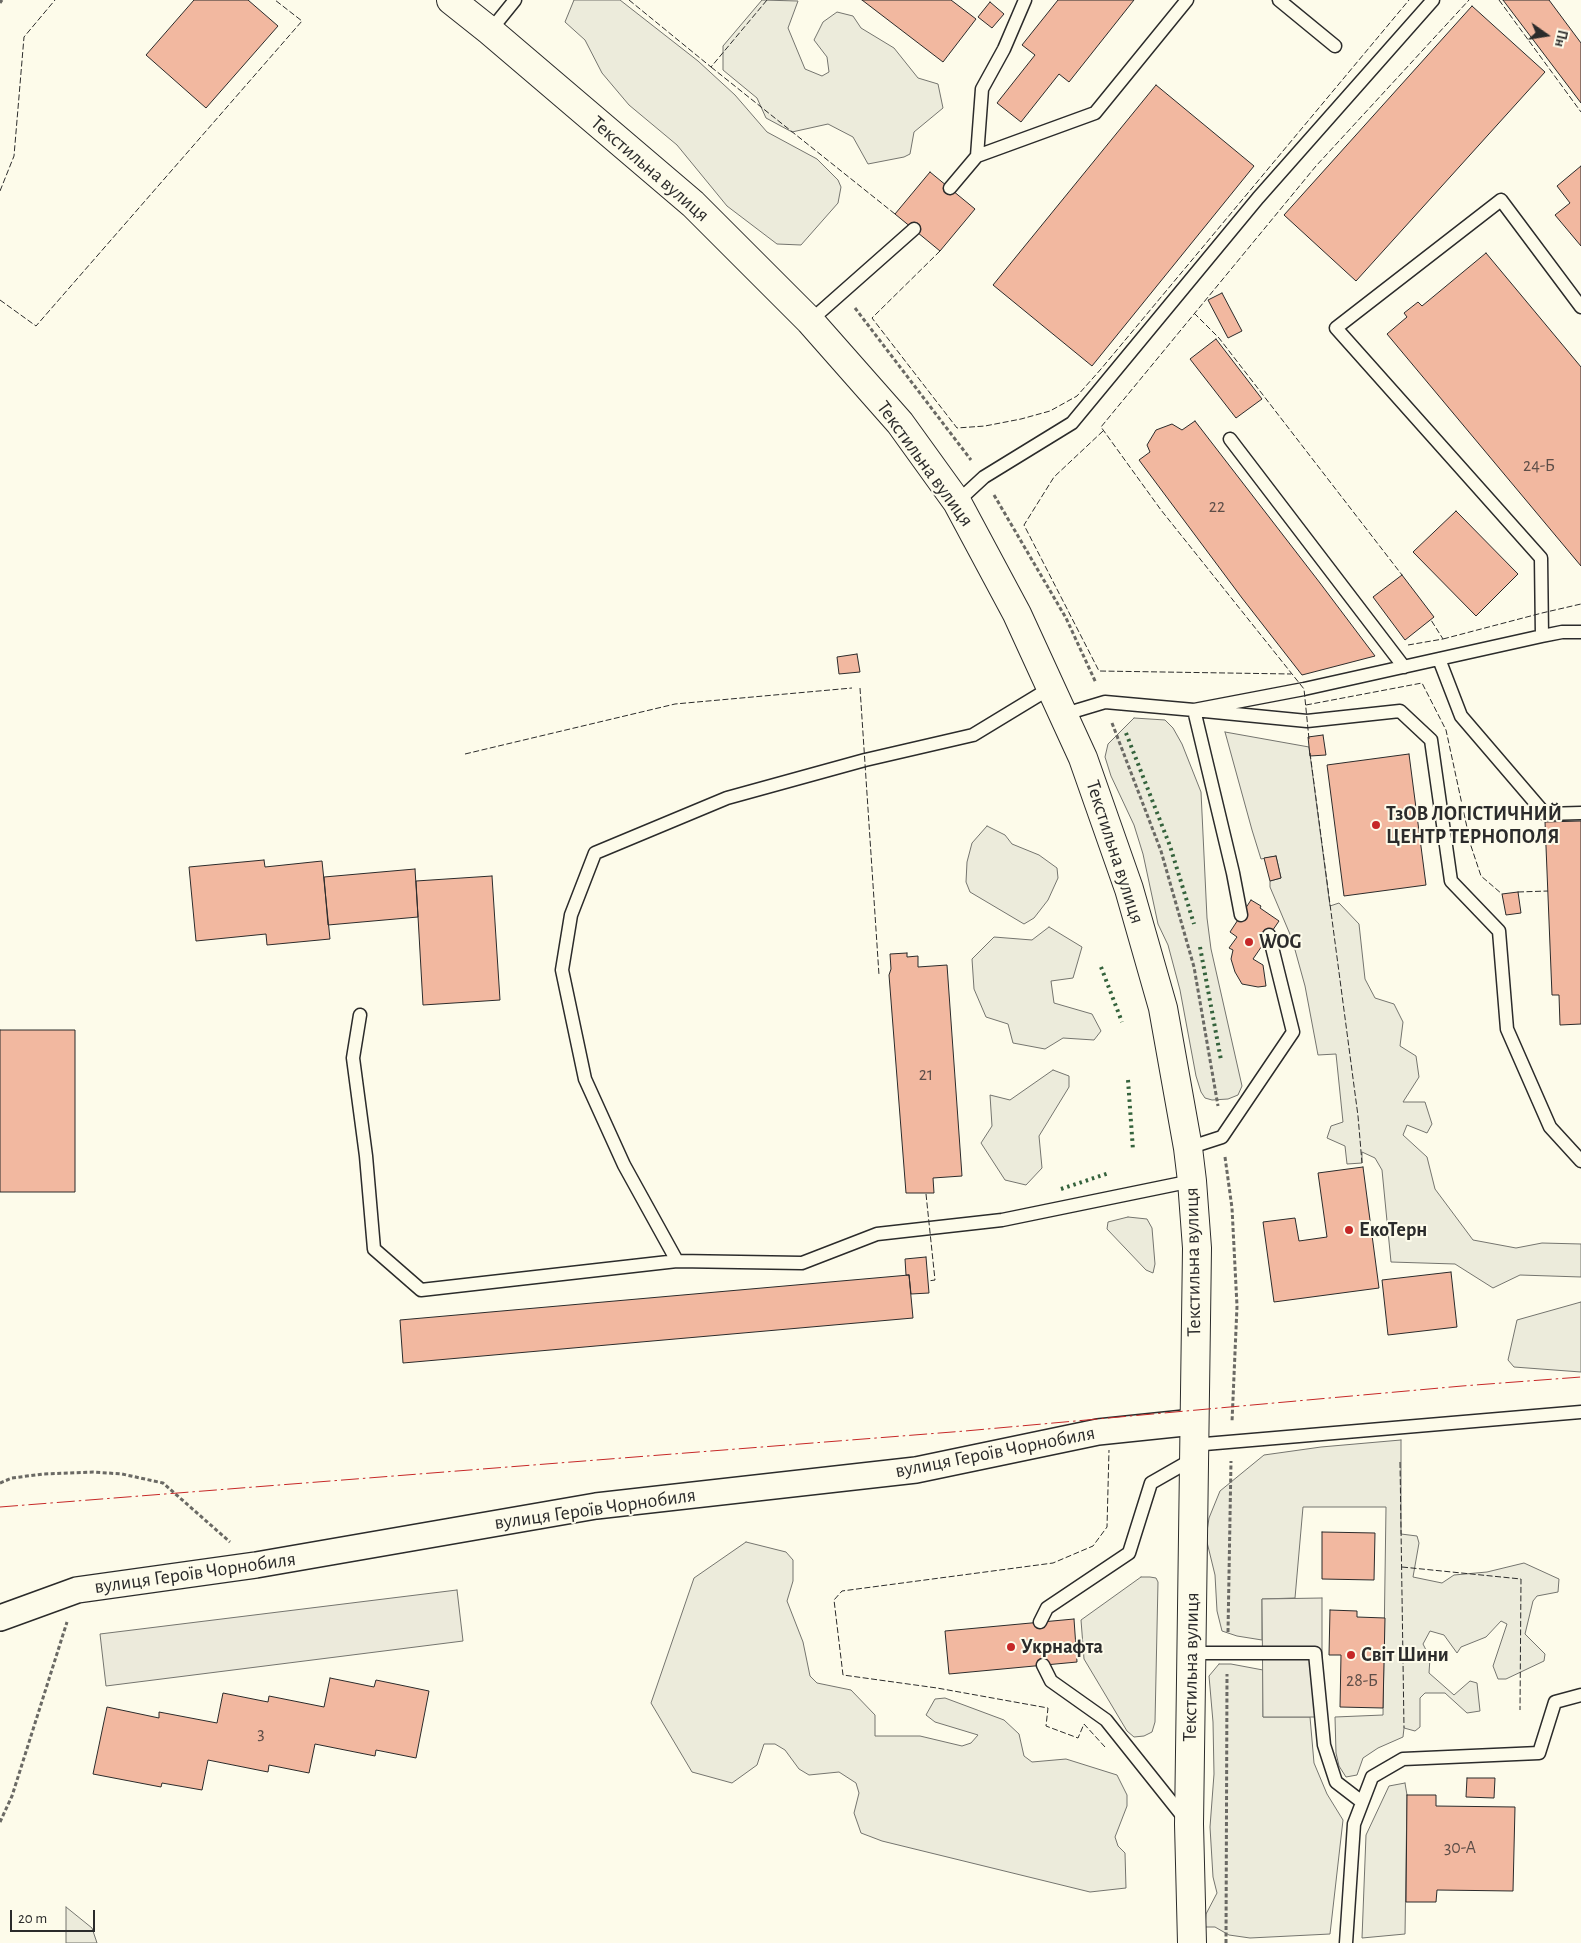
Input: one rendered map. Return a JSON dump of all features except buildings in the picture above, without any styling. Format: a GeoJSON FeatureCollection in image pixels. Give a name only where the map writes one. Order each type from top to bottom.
{"type":"FeatureCollection","features":[{"type":"Feature","properties":{"kind":"street","name":"Текстильна вулиця"},"geometry":{"type":"LineString","coordinates":[[451,0],[693,204],[810,321],[900,423],[957,502],[1018,614],[1065,714],[1083,758],[1129,889],[1163,1008],[1188,1148],[1192,1181],[1197,1248],[1189,1824],[1192,1943]]}},
{"type":"Feature","properties":{"kind":"street","name":"вулиця Героїв Чорнобиля"},"geometry":{"type":"LineString","coordinates":[[0,1618],[77,1590],[256,1565],[596,1506],[916,1470],[1098,1432],[1193,1442]]}},
{"type":"Feature","properties":{"kind":"lane"},"geometry":{"type":"LineString","coordinates":[[490,31],[515,0]]}},
{"type":"Feature","properties":{"kind":"lane"},"geometry":{"type":"LineString","coordinates":[[977,156],[982,89],[1004,50],[1025,0]]}},
{"type":"Feature","properties":{"kind":"lane"},"geometry":{"type":"LineString","coordinates":[[950,188],[977,156],[1095,113],[1187,0]]}},
{"type":"Feature","properties":{"kind":"lane"},"geometry":{"type":"LineString","coordinates":[[1279,0],[1335,46]]}},
{"type":"Feature","properties":{"kind":"lane"},"geometry":{"type":"LineString","coordinates":[[957,502],[984,477],[1072,423],[1258,198],[1433,0]]}},
{"type":"Feature","properties":{"kind":"lane"},"geometry":{"type":"LineString","coordinates":[[1542,636],[1541,558],[1336,328],[1501,200],[1581,307]]}},
{"type":"Feature","properties":{"kind":"lane"},"geometry":{"type":"LineString","coordinates":[[810,321],[914,229]]}},
{"type":"Feature","properties":{"kind":"lane"},"geometry":{"type":"LineString","coordinates":[[1230,439],[1404,667]]}},
{"type":"Feature","properties":{"kind":"lane"},"geometry":{"type":"LineString","coordinates":[[1194,710],[1404,667],[1542,636],[1562,632],[1581,632]]}},
{"type":"Feature","properties":{"kind":"lane"},"geometry":{"type":"LineString","coordinates":[[1439,659],[1461,716],[1545,814],[1581,812]]}},
{"type":"Feature","properties":{"kind":"lane"},"geometry":{"type":"LineString","coordinates":[[677,1261],[624,1165],[585,1079],[562,970],[571,915],[595,853],[726,798],[865,760],[973,736],[1052,687]]}},
{"type":"Feature","properties":{"kind":"lane"},"geometry":{"type":"LineString","coordinates":[[1065,714],[1104,702],[1307,721],[1400,711],[1431,740],[1451,881],[1500,931],[1507,1028],[1550,1127],[1581,1161]]}},
{"type":"Feature","properties":{"kind":"lane"},"geometry":{"type":"LineString","coordinates":[[1194,710],[1233,873],[1241,915]]}},
{"type":"Feature","properties":{"kind":"lane"},"geometry":{"type":"LineString","coordinates":[[1188,1148],[1222,1137],[1293,1032],[1269,935]]}},
{"type":"Feature","properties":{"kind":"lane"},"geometry":{"type":"LineString","coordinates":[[360,1016],[353,1058],[366,1156],[374,1249],[421,1290],[677,1261],[802,1263],[877,1234],[1002,1220],[1192,1181]]}},
{"type":"Feature","properties":{"kind":"lane"},"geometry":{"type":"LineString","coordinates":[[1040,1622],[1047,1608],[1129,1553],[1151,1483],[1193,1442],[1231,1442],[1581,1412]]}},
{"type":"Feature","properties":{"kind":"lane"},"geometry":{"type":"LineString","coordinates":[[1191,1653],[1316,1653],[1324,1745],[1336,1782],[1362,1802]]}},
{"type":"Feature","properties":{"kind":"lane"},"geometry":{"type":"LineString","coordinates":[[1043,1665],[1051,1681],[1106,1720],[1189,1824]]}},
{"type":"Feature","properties":{"kind":"lane"},"geometry":{"type":"LineString","coordinates":[[1346,1943],[1354,1824],[1372,1777],[1403,1759],[1539,1753],[1555,1702],[1581,1695]]}},
{"type":"Feature","properties":{"kind":"path"},"geometry":{"type":"LineString","coordinates":[[1226,1943],[1227,1653],[1231,1442]]}},
{"type":"Feature","properties":{"kind":"path"},"geometry":{"type":"LineString","coordinates":[[0,1483],[12,1478],[43,1474],[93,1472],[122,1474],[163,1484],[256,1565]]}},
{"type":"Feature","properties":{"kind":"path"},"geometry":{"type":"LineString","coordinates":[[0,1822],[12,1796],[77,1590]]}},
{"type":"Feature","properties":{"kind":"shaded area"},"geometry":{"type":"Polygon","coordinates":[[[574,0],[620,0],[698,61],[735,95],[767,132],[817,159],[838,180],[841,187],[838,203],[801,245],[777,244],[727,206],[677,145],[629,105],[602,73],[585,40],[565,22],[574,0]]]}},
{"type":"Feature","properties":{"kind":"shaded area"},"geometry":{"type":"Polygon","coordinates":[[[762,0],[798,1],[788,28],[805,69],[822,76],[829,72],[827,57],[814,40],[823,22],[837,12],[853,16],[861,28],[894,48],[918,78],[938,84],[943,108],[914,132],[910,154],[904,157],[868,164],[853,137],[828,124],[792,132],[766,118],[757,98],[723,70],[723,46],[762,0]]]}},
{"type":"Feature","properties":{"kind":"shaded area"},"geometry":{"type":"Polygon","coordinates":[[[1134,718],[1165,720],[1173,728],[1182,744],[1201,792],[1207,918],[1211,949],[1242,1086],[1238,1095],[1228,1099],[1212,1100],[1205,1098],[1201,1092],[1196,1076],[1180,990],[1168,945],[1158,924],[1143,854],[1134,825],[1111,776],[1105,757],[1108,744],[1134,718]]]}},
{"type":"Feature","properties":{"kind":"shaded area"},"geometry":{"type":"Polygon","coordinates":[[[1225,732],[1309,747],[1330,906],[1339,903],[1359,924],[1365,979],[1375,998],[1394,1004],[1403,1022],[1400,1046],[1416,1056],[1419,1077],[1403,1102],[1425,1102],[1432,1124],[1427,1133],[1407,1125],[1403,1135],[1427,1157],[1435,1189],[1473,1240],[1516,1248],[1542,1243],[1581,1244],[1581,1277],[1520,1275],[1493,1288],[1455,1264],[1391,1262],[1382,1170],[1375,1158],[1362,1152],[1362,1163],[1347,1164],[1345,1146],[1327,1138],[1331,1126],[1343,1122],[1336,1054],[1318,1055],[1305,986],[1292,939],[1270,887],[1270,881],[1281,878],[1276,856],[1261,859],[1225,732]]]}},
{"type":"Feature","properties":{"kind":"shaded area"},"geometry":{"type":"Polygon","coordinates":[[[987,826],[1005,835],[1012,844],[1039,855],[1057,868],[1058,878],[1048,900],[1034,918],[1024,924],[970,892],[966,882],[967,862],[972,843],[987,826]]]}},
{"type":"Feature","properties":{"kind":"shaded area"},"geometry":{"type":"Polygon","coordinates":[[[1049,927],[1082,947],[1073,978],[1051,981],[1054,1003],[1092,1014],[1101,1031],[1094,1040],[1063,1038],[1045,1049],[1013,1043],[1008,1024],[986,1017],[974,989],[972,959],[994,937],[1032,940],[1049,927]]]}},
{"type":"Feature","properties":{"kind":"shaded area"},"geometry":{"type":"Polygon","coordinates":[[[1053,1070],[1069,1076],[1069,1087],[1039,1136],[1042,1168],[1026,1185],[1005,1180],[981,1143],[992,1126],[990,1095],[1010,1100],[1053,1070]]]}},
{"type":"Feature","properties":{"kind":"shaded area"},"geometry":{"type":"Polygon","coordinates":[[[1128,1217],[1147,1219],[1152,1228],[1155,1264],[1153,1273],[1146,1270],[1107,1229],[1108,1222],[1128,1217]]]}},
{"type":"Feature","properties":{"kind":"shaded area"},"geometry":{"type":"Polygon","coordinates":[[[1581,1302],[1581,1372],[1514,1367],[1508,1360],[1517,1320],[1581,1302]]]}},
{"type":"Feature","properties":{"kind":"shaded area"},"geometry":{"type":"Polygon","coordinates":[[[1401,1440],[1401,1534],[1417,1536],[1419,1543],[1413,1577],[1442,1583],[1454,1575],[1487,1572],[1524,1563],[1559,1579],[1558,1592],[1537,1596],[1533,1601],[1525,1634],[1545,1654],[1544,1661],[1506,1679],[1498,1679],[1493,1666],[1507,1624],[1501,1621],[1486,1637],[1461,1647],[1457,1653],[1444,1635],[1430,1631],[1423,1644],[1430,1658],[1429,1673],[1454,1695],[1470,1681],[1477,1683],[1480,1711],[1467,1713],[1445,1693],[1425,1693],[1420,1698],[1420,1727],[1415,1731],[1404,1728],[1403,1737],[1378,1748],[1363,1758],[1357,1775],[1346,1777],[1339,1766],[1336,1753],[1335,1717],[1383,1715],[1386,1507],[1303,1507],[1295,1598],[1262,1599],[1262,1640],[1237,1636],[1222,1631],[1217,1611],[1215,1575],[1206,1538],[1209,1518],[1220,1491],[1264,1455],[1321,1447],[1401,1440]]]}},
{"type":"Feature","properties":{"kind":"shaded area"},"geometry":{"type":"Polygon","coordinates":[[[746,1542],[786,1552],[793,1560],[793,1581],[787,1601],[803,1642],[810,1676],[817,1683],[851,1690],[875,1715],[875,1736],[920,1736],[962,1746],[971,1743],[978,1735],[935,1722],[926,1715],[935,1699],[945,1698],[1004,1720],[1019,1734],[1024,1756],[1032,1762],[1066,1759],[1117,1775],[1127,1795],[1127,1806],[1115,1837],[1118,1846],[1125,1853],[1126,1888],[1090,1892],[882,1841],[861,1833],[854,1813],[859,1793],[856,1783],[839,1772],[809,1775],[799,1769],[785,1750],[775,1744],[764,1744],[757,1765],[732,1783],[692,1772],[651,1703],[694,1578],[746,1542]]]}},
{"type":"Feature","properties":{"kind":"shaded area"},"geometry":{"type":"Polygon","coordinates":[[[1141,1577],[1156,1578],[1158,1582],[1155,1722],[1152,1732],[1144,1736],[1134,1737],[1127,1731],[1084,1659],[1081,1620],[1141,1577]]]}},
{"type":"Feature","properties":{"kind":"shaded area"},"geometry":{"type":"Polygon","coordinates":[[[457,1590],[463,1641],[106,1686],[100,1634],[457,1590]]]}},
{"type":"Feature","properties":{"kind":"shaded area"},"geometry":{"type":"Polygon","coordinates":[[[1322,1598],[1322,1717],[1263,1717],[1262,1599],[1322,1598]]]}},
{"type":"Feature","properties":{"kind":"shaded area"},"geometry":{"type":"Polygon","coordinates":[[[1219,1664],[1231,1664],[1263,1670],[1263,1717],[1310,1717],[1314,1763],[1327,1794],[1343,1820],[1330,1934],[1250,1938],[1229,1935],[1215,1927],[1205,1927],[1206,1914],[1217,1893],[1213,1877],[1210,1827],[1214,1774],[1213,1722],[1209,1676],[1219,1664]]]}},
{"type":"Feature","properties":{"kind":"shaded area"},"geometry":{"type":"Polygon","coordinates":[[[1405,1783],[1407,1795],[1405,1934],[1362,1938],[1366,1835],[1389,1786],[1405,1783]]]}},
{"type":"Feature","properties":{"kind":"shaded area"},"geometry":{"type":"Polygon","coordinates":[[[66,1907],[92,1928],[97,1943],[66,1943],[66,1907]]]}},
{"type":"Feature","properties":{"kind":"hedge"},"geometry":{"type":"LineString","coordinates":[[1126,733],[1170,846],[1194,924]]}},
{"type":"Feature","properties":{"kind":"hedge"},"geometry":{"type":"LineString","coordinates":[[1200,947],[1221,1060]]}},
{"type":"Feature","properties":{"kind":"hedge"},"geometry":{"type":"LineString","coordinates":[[1101,967],[1122,1022]]}},
{"type":"Feature","properties":{"kind":"hedge"},"geometry":{"type":"LineString","coordinates":[[1128,1080],[1133,1150]]}},
{"type":"Feature","properties":{"kind":"hedge"},"geometry":{"type":"LineString","coordinates":[[1061,1189],[1109,1173]]}},
{"type":"Feature","properties":{"kind":"fence"},"geometry":{"type":"LineString","coordinates":[[0,191],[14,156],[24,37],[55,0]]}},
{"type":"Feature","properties":{"kind":"fence"},"geometry":{"type":"LineString","coordinates":[[0,300],[36,326],[302,21],[275,0]]}},
{"type":"Feature","properties":{"kind":"fence"},"geometry":{"type":"LineString","coordinates":[[629,0],[711,67],[767,0]]}},
{"type":"Feature","properties":{"kind":"fence"},"geometry":{"type":"LineString","coordinates":[[940,251],[872,318],[957,428],[985,426],[1050,411],[1077,396],[1101,369],[1409,0]]}},
{"type":"Feature","properties":{"kind":"fence"},"geometry":{"type":"LineString","coordinates":[[1309,739],[1304,689],[1161,510],[1101,427],[1316,166],[1469,0]]}},
{"type":"Feature","properties":{"kind":"fence"},"geometry":{"type":"LineString","coordinates":[[1499,0],[1581,112]]}},
{"type":"Feature","properties":{"kind":"fence"},"geometry":{"type":"LineString","coordinates":[[711,67],[895,214]]}},
{"type":"Feature","properties":{"kind":"fence"},"geometry":{"type":"LineString","coordinates":[[1194,313],[1219,338],[1402,575]]}},
{"type":"Feature","properties":{"kind":"fence"},"geometry":{"type":"LineString","coordinates":[[1103,431],[1054,477],[1024,525],[1099,671],[1291,674]]}},
{"type":"Feature","properties":{"kind":"fence"},"geometry":{"type":"LineString","coordinates":[[1443,639],[1581,604]]}},
{"type":"Feature","properties":{"kind":"fence"},"geometry":{"type":"LineString","coordinates":[[1408,645],[1443,639],[1431,620]]}},
{"type":"Feature","properties":{"kind":"fence"},"geometry":{"type":"LineString","coordinates":[[1306,705],[1422,683],[1446,730],[1471,846],[1481,876],[1502,894]]}},
{"type":"Feature","properties":{"kind":"fence"},"geometry":{"type":"LineString","coordinates":[[465,754],[675,704],[852,688]]}},
{"type":"Feature","properties":{"kind":"fence"},"geometry":{"type":"LineString","coordinates":[[860,688],[879,975]]}},
{"type":"Feature","properties":{"kind":"fence"},"geometry":{"type":"LineString","coordinates":[[1310,753],[1358,1116],[1362,1163]]}},
{"type":"Feature","properties":{"kind":"fence"},"geometry":{"type":"LineString","coordinates":[[1518,892],[1548,891]]}},
{"type":"Feature","properties":{"kind":"fence"},"geometry":{"type":"LineString","coordinates":[[926,1194],[935,1280],[928,1281]]}},
{"type":"Feature","properties":{"kind":"fence"},"geometry":{"type":"LineString","coordinates":[[1105,1747],[1084,1724],[1078,1738],[1046,1726],[1048,1708],[937,1688],[843,1675],[834,1600],[842,1591],[1053,1563],[1093,1546],[1107,1527],[1109,1450]]}},
{"type":"Feature","properties":{"kind":"fence"},"geometry":{"type":"LineString","coordinates":[[1400,1462],[1404,1728]]}},
{"type":"Feature","properties":{"kind":"fence"},"geometry":{"type":"LineString","coordinates":[[1402,1567],[1521,1579],[1520,1710]]}},
{"type":"Feature","properties":{"kind":"power"},"geometry":{"type":"LineString","coordinates":[[0,1507],[965,1431],[1581,1377]]}},
{"type":"Feature","properties":{"kind":"place","name":"ТзОВ ЛОГІСТИЧНИЙ ЦЕНТР ТЕРНОПОЛЯ"},"geometry":{"type":"Point","coordinates":[1376,825]}},
{"type":"Feature","properties":{"kind":"place","name":"WOG"},"geometry":{"type":"Point","coordinates":[1249,942]}},
{"type":"Feature","properties":{"kind":"place","name":"ЕкоТерн"},"geometry":{"type":"Point","coordinates":[1349,1230]}},
{"type":"Feature","properties":{"kind":"place","name":"Укрнафта"},"geometry":{"type":"Point","coordinates":[1011,1647]}},
{"type":"Feature","properties":{"kind":"place","name":"Світ Шини"},"geometry":{"type":"Point","coordinates":[1351,1655]}}]}
